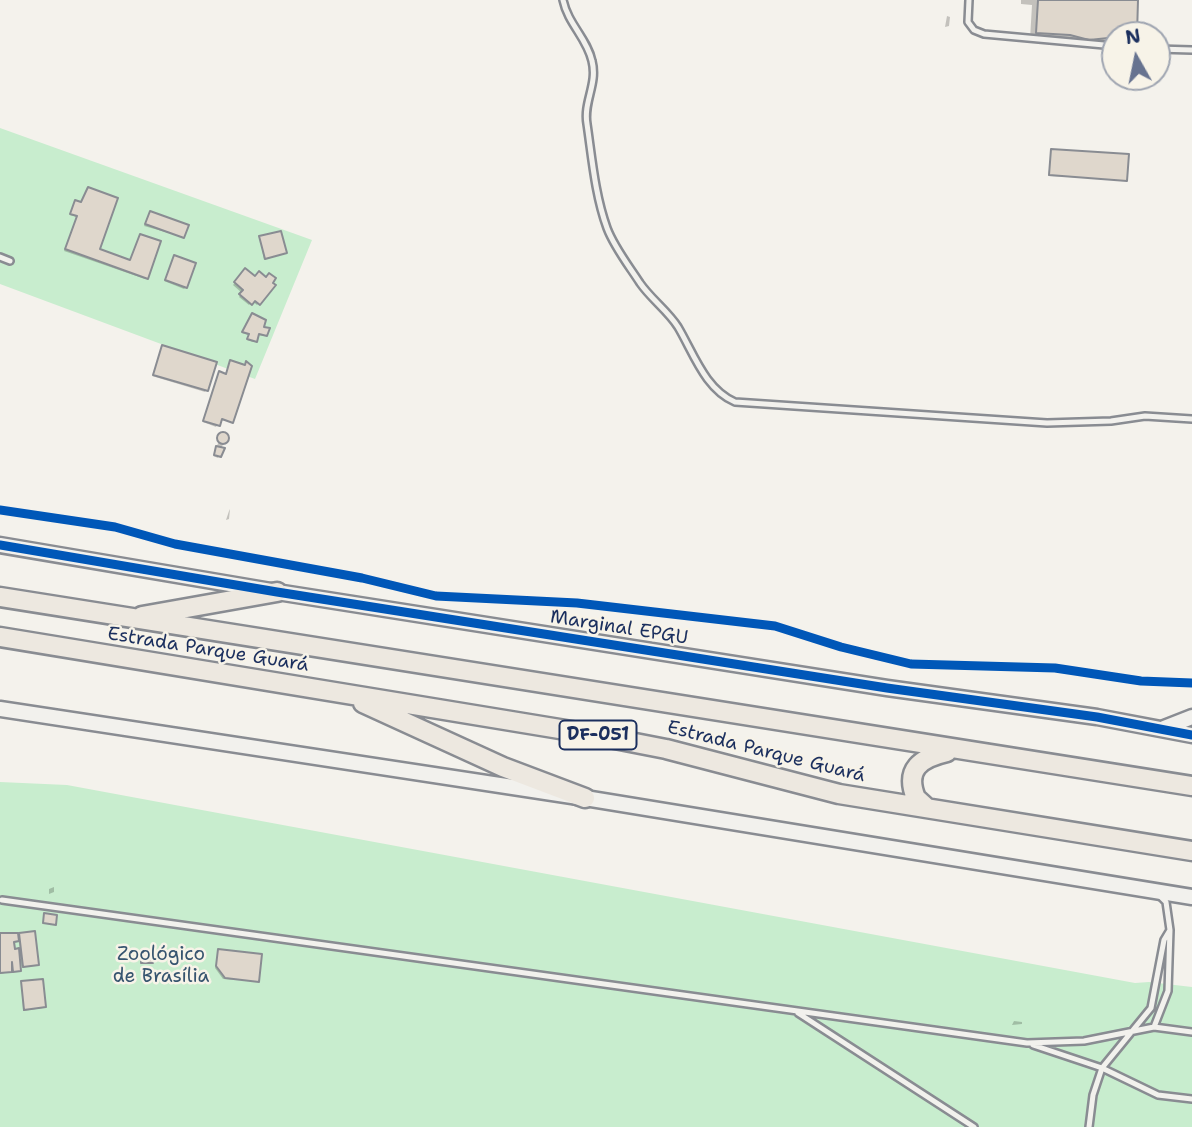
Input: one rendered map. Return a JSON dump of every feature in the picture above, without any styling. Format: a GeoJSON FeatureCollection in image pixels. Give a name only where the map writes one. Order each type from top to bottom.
{"type":"FeatureCollection","features":[{"type":"Feature","properties":{"kind":"highway"},"geometry":{"type":"LineString","coordinates":[[130,619],[277,592]]}},
{"type":"Feature","properties":{"kind":"highway","name":"Estrada Parque Guará"},"geometry":{"type":"LineString","coordinates":[[0,597],[1192,786]]}},
{"type":"Feature","properties":{"kind":"highway","name":"Estrada Parque Guará"},"geometry":{"type":"LineString","coordinates":[[3,638],[584,733],[666,749],[839,794],[1192,851]]}},
{"type":"Feature","properties":{"kind":"highway"},"geometry":{"type":"LineString","coordinates":[[344,694],[503,767],[585,798]]}},
{"type":"Feature","properties":{"kind":"highway"},"geometry":{"type":"LineString","coordinates":[[927,808],[916,798],[912,772],[917,763],[929,756],[953,750]]}},
{"type":"Feature","properties":{"kind":"street","name":"Marginal EPGU"},"geometry":{"type":"LineString","coordinates":[[0,545],[277,592],[887,688],[1097,716],[1192,735]]}},
{"type":"Feature","properties":{"kind":"street"},"geometry":{"type":"LineString","coordinates":[[0,709],[585,798],[1192,897]]}},
{"type":"Feature","properties":{"kind":"street"},"geometry":{"type":"LineString","coordinates":[[1158,730],[1192,717]]}},
{"type":"Feature","properties":{"kind":"lane"},"geometry":{"type":"LineString","coordinates":[[563,0],[566,14],[588,47],[593,63],[593,87],[585,112],[596,185],[607,230],[642,285],[676,324],[709,383],[722,396],[735,402],[1047,423],[1111,421],[1145,416],[1192,419]]}},
{"type":"Feature","properties":{"kind":"lane"},"geometry":{"type":"LineString","coordinates":[[969,0],[968,22],[974,30],[984,34],[1101,45]]}},
{"type":"Feature","properties":{"kind":"lane"},"geometry":{"type":"LineString","coordinates":[[1171,49],[1192,50]]}},
{"type":"Feature","properties":{"kind":"lane"},"geometry":{"type":"LineString","coordinates":[[0,257],[10,261]]}},
{"type":"Feature","properties":{"kind":"lane"},"geometry":{"type":"LineString","coordinates":[[1154,1027],[1168,991],[1170,930],[1166,902],[1155,890]]}},
{"type":"Feature","properties":{"kind":"lane"},"geometry":{"type":"LineString","coordinates":[[2,901],[1027,1043],[1084,1041],[1154,1027],[1192,1032]]}},
{"type":"Feature","properties":{"kind":"lane"},"geometry":{"type":"LineString","coordinates":[[1089,1127],[1093,1095],[1102,1068],[1128,1032],[1151,1008],[1164,940],[1170,930]]}},
{"type":"Feature","properties":{"kind":"lane"},"geometry":{"type":"LineString","coordinates":[[795,1012],[974,1127]]}},
{"type":"Feature","properties":{"kind":"lane"},"geometry":{"type":"LineString","coordinates":[[1027,1043],[1102,1068],[1158,1095],[1192,1099]]}},
{"type":"Feature","properties":{"kind":"green space"},"geometry":{"type":"Polygon","coordinates":[[[0,128],[312,240],[255,379],[0,284],[0,128]]]}},
{"type":"Feature","properties":{"kind":"green space","name":"Zoológico de Brasília"},"geometry":{"type":"Polygon","coordinates":[[[0,782],[67,785],[1135,983],[1192,987],[1192,1127],[0,1127],[0,782]]]}},
{"type":"Feature","properties":{"kind":"building"},"geometry":{"type":"Polygon","coordinates":[[[1038,0],[1138,0],[1137,21],[1101,21],[1101,39],[1089,40],[1070,35],[1036,33],[1038,0]]]}},
{"type":"Feature","properties":{"kind":"building"},"geometry":{"type":"Polygon","coordinates":[[[1051,149],[1129,154],[1127,181],[1049,175],[1051,149]]]}},
{"type":"Feature","properties":{"kind":"building"},"geometry":{"type":"Polygon","coordinates":[[[88,187],[118,198],[100,249],[130,260],[140,234],[161,241],[148,279],[65,249],[77,216],[70,214],[75,200],[81,202],[88,187]]]}},
{"type":"Feature","properties":{"kind":"building"},"geometry":{"type":"Polygon","coordinates":[[[150,211],[189,225],[184,238],[145,224],[150,211]]]}},
{"type":"Feature","properties":{"kind":"building"},"geometry":{"type":"Polygon","coordinates":[[[281,231],[287,253],[265,259],[259,236],[281,231]]]}},
{"type":"Feature","properties":{"kind":"building"},"geometry":{"type":"Polygon","coordinates":[[[174,255],[196,263],[187,288],[165,280],[174,255]]]}},
{"type":"Feature","properties":{"kind":"building"},"geometry":{"type":"Polygon","coordinates":[[[245,268],[255,276],[259,271],[266,277],[269,273],[276,278],[273,283],[276,285],[260,305],[255,301],[252,305],[239,294],[243,290],[234,282],[245,268]]]}},
{"type":"Feature","properties":{"kind":"building"},"geometry":{"type":"Polygon","coordinates":[[[252,313],[266,320],[264,327],[270,328],[267,336],[259,334],[257,342],[247,339],[249,334],[242,332],[252,313]]]}},
{"type":"Feature","properties":{"kind":"building"},"geometry":{"type":"Polygon","coordinates":[[[162,345],[217,362],[208,391],[153,375],[162,345]]]}},
{"type":"Feature","properties":{"kind":"building"},"geometry":{"type":"Polygon","coordinates":[[[230,360],[245,365],[246,361],[252,366],[233,423],[222,419],[220,426],[203,421],[219,371],[226,374],[230,360]]]}},
{"type":"Feature","properties":{"kind":"building"},"geometry":{"type":"Polygon","coordinates":[[[218,433],[228,433],[228,443],[218,443],[218,433]]]}},
{"type":"Feature","properties":{"kind":"building"},"geometry":{"type":"Polygon","coordinates":[[[216,446],[225,448],[221,457],[214,455],[216,446]]]}},
{"type":"Feature","properties":{"kind":"building"},"geometry":{"type":"Polygon","coordinates":[[[44,913],[57,915],[56,925],[43,923],[44,913]]]}},
{"type":"Feature","properties":{"kind":"building"},"geometry":{"type":"Polygon","coordinates":[[[35,931],[39,965],[23,967],[19,933],[35,931]]]}},
{"type":"Feature","properties":{"kind":"building"},"geometry":{"type":"Polygon","coordinates":[[[0,933],[18,933],[19,941],[14,942],[15,949],[19,948],[21,971],[13,972],[12,962],[12,972],[0,973],[0,933]]]}},
{"type":"Feature","properties":{"kind":"building"},"geometry":{"type":"Polygon","coordinates":[[[218,949],[262,954],[259,982],[225,978],[216,966],[218,949]]]}},
{"type":"Feature","properties":{"kind":"building"},"geometry":{"type":"Polygon","coordinates":[[[142,951],[154,952],[153,963],[141,963],[142,951]]]}},
{"type":"Feature","properties":{"kind":"building"},"geometry":{"type":"Polygon","coordinates":[[[43,979],[46,1007],[24,1010],[21,981],[43,979]]]}},
{"type":"Feature","properties":{"kind":"cycle path"},"geometry":{"type":"LineString","coordinates":[[0,510],[115,527],[175,544],[362,578],[436,596],[577,603],[775,626],[841,647],[911,664],[1055,668],[1141,681],[1192,683]]}},
{"type":"Feature","properties":{"kind":"cycle path"},"geometry":{"type":"LineString","coordinates":[[0,545],[277,592],[887,688],[1097,717],[1192,735]]}}]}
